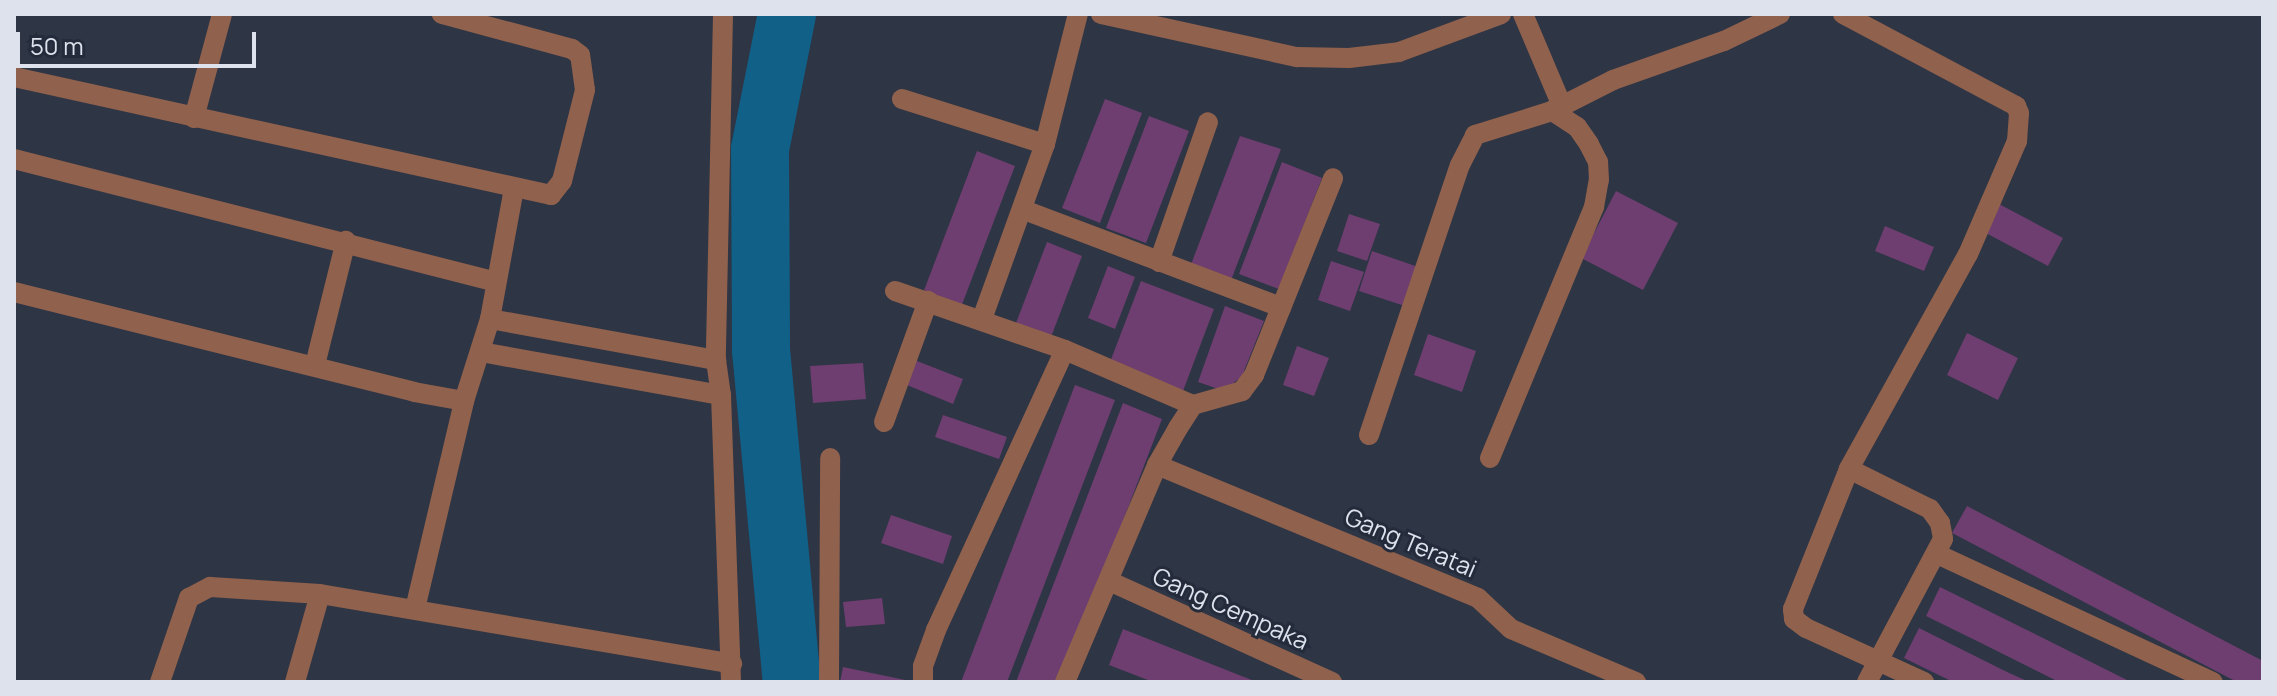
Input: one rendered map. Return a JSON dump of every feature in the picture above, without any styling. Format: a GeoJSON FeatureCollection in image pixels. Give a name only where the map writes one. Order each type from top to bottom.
{"type":"FeatureCollection","features":[{"type":"Feature","properties":{"kind":"street"},"geometry":{"type":"LineString","coordinates":[[194,118],[222,14]]}},
{"type":"Feature","properties":{"kind":"street"},"geometry":{"type":"LineString","coordinates":[[14,77],[551,195],[562,181],[585,90],[580,55],[572,49],[442,14]]}},
{"type":"Feature","properties":{"kind":"street"},"geometry":{"type":"LineString","coordinates":[[160,682],[189,598],[197,591],[210,587],[320,594],[415,609],[732,673],[721,395],[716,360],[723,14]]}},
{"type":"Feature","properties":{"kind":"street"},"geometry":{"type":"LineString","coordinates":[[982,319],[1024,210],[1045,144],[1078,14]]}},
{"type":"Feature","properties":{"kind":"street"},"geometry":{"type":"LineString","coordinates":[[1101,14],[1297,57],[1349,58],[1399,52],[1501,14]]}},
{"type":"Feature","properties":{"kind":"street"},"geometry":{"type":"LineString","coordinates":[[1490,458],[1594,207],[1599,180],[1598,162],[1589,144],[1577,127],[1557,109],[1523,14]]}},
{"type":"Feature","properties":{"kind":"street"},"geometry":{"type":"LineString","coordinates":[[1369,435],[1466,150],[1475,135],[1557,109],[1613,80],[1724,41],[1780,14]]}},
{"type":"Feature","properties":{"kind":"street"},"geometry":{"type":"LineString","coordinates":[[1843,14],[2016,106],[2020,119],[2017,141],[1968,254],[1849,469],[1793,609],[1794,619],[1924,682]]}},
{"type":"Feature","properties":{"kind":"street"},"geometry":{"type":"LineString","coordinates":[[902,99],[1045,144]]}},
{"type":"Feature","properties":{"kind":"street"},"geometry":{"type":"LineString","coordinates":[[1159,262],[1208,122]]}},
{"type":"Feature","properties":{"kind":"street"},"geometry":{"type":"LineString","coordinates":[[14,159],[346,241],[495,282]]}},
{"type":"Feature","properties":{"kind":"street"},"geometry":{"type":"LineString","coordinates":[[895,291],[1065,350],[1193,405],[1242,391],[1254,375],[1333,178]]}},
{"type":"Feature","properties":{"kind":"street"},"geometry":{"type":"LineString","coordinates":[[415,609],[464,401],[490,319],[514,188]]}},
{"type":"Feature","properties":{"kind":"street"},"geometry":{"type":"LineString","coordinates":[[1024,210],[1281,307]]}},
{"type":"Feature","properties":{"kind":"street"},"geometry":{"type":"LineString","coordinates":[[315,365],[346,241]]}},
{"type":"Feature","properties":{"kind":"street"},"geometry":{"type":"LineString","coordinates":[[14,292],[414,392],[464,401]]}},
{"type":"Feature","properties":{"kind":"street"},"geometry":{"type":"LineString","coordinates":[[884,422],[928,301]]}},
{"type":"Feature","properties":{"kind":"street"},"geometry":{"type":"LineString","coordinates":[[490,319],[716,360]]}},
{"type":"Feature","properties":{"kind":"street"},"geometry":{"type":"LineString","coordinates":[[923,682],[923,666],[936,630],[1065,350]]}},
{"type":"Feature","properties":{"kind":"street"},"geometry":{"type":"LineString","coordinates":[[481,352],[721,395]]}},
{"type":"Feature","properties":{"kind":"street"},"geometry":{"type":"LineString","coordinates":[[1065,682],[1157,465],[1193,405]]}},
{"type":"Feature","properties":{"kind":"street"},"geometry":{"type":"LineString","coordinates":[[829,682],[830,458]]}},
{"type":"Feature","properties":{"kind":"street","name":"Gang Teratai"},"geometry":{"type":"LineString","coordinates":[[1157,465],[1478,598],[1511,629],[1636,682]]}},
{"type":"Feature","properties":{"kind":"street"},"geometry":{"type":"LineString","coordinates":[[1849,469],[1930,509],[1940,523],[1943,539],[1867,682]]}},
{"type":"Feature","properties":{"kind":"street"},"geometry":{"type":"LineString","coordinates":[[1937,554],[2213,682]]}},
{"type":"Feature","properties":{"kind":"street","name":"Gang Cempaka"},"geometry":{"type":"LineString","coordinates":[[1109,581],[1332,682]]}},
{"type":"Feature","properties":{"kind":"street"},"geometry":{"type":"LineString","coordinates":[[295,682],[320,594]]}},
{"type":"Feature","properties":{"kind":"building"},"geometry":{"type":"Polygon","coordinates":[[[1105,99],[1142,113],[1100,223],[1062,208],[1105,99]]]}},
{"type":"Feature","properties":{"kind":"building"},"geometry":{"type":"Polygon","coordinates":[[[1149,116],[1189,131],[1146,243],[1106,228],[1149,116]]]}},
{"type":"Feature","properties":{"kind":"building"},"geometry":{"type":"Polygon","coordinates":[[[1240,136],[1281,149],[1230,283],[1190,267],[1240,136]]]}},
{"type":"Feature","properties":{"kind":"building"},"geometry":{"type":"Polygon","coordinates":[[[977,151],[1015,166],[961,307],[923,293],[977,151]]]}},
{"type":"Feature","properties":{"kind":"building"},"geometry":{"type":"Polygon","coordinates":[[[1282,162],[1322,178],[1279,289],[1239,274],[1282,162]]]}},
{"type":"Feature","properties":{"kind":"building"},"geometry":{"type":"Polygon","coordinates":[[[1616,191],[1678,223],[1643,290],[1581,258],[1616,191]]]}},
{"type":"Feature","properties":{"kind":"building"},"geometry":{"type":"Polygon","coordinates":[[[1999,204],[2063,238],[2048,266],[1984,232],[1999,204]]]}},
{"type":"Feature","properties":{"kind":"building"},"geometry":{"type":"Polygon","coordinates":[[[1349,214],[1380,224],[1367,261],[1337,251],[1349,214]]]}},
{"type":"Feature","properties":{"kind":"building"},"geometry":{"type":"Polygon","coordinates":[[[1885,226],[1934,247],[1924,271],[1875,251],[1885,226]]]}},
{"type":"Feature","properties":{"kind":"building"},"geometry":{"type":"Polygon","coordinates":[[[1047,242],[1082,256],[1051,337],[1016,323],[1047,242]]]}},
{"type":"Feature","properties":{"kind":"building"},"geometry":{"type":"Polygon","coordinates":[[[1372,251],[1424,269],[1411,308],[1359,291],[1372,251]]]}},
{"type":"Feature","properties":{"kind":"building"},"geometry":{"type":"Polygon","coordinates":[[[1331,261],[1364,272],[1350,311],[1318,300],[1331,261]]]}},
{"type":"Feature","properties":{"kind":"building"},"geometry":{"type":"Polygon","coordinates":[[[1108,266],[1135,277],[1115,329],[1088,318],[1108,266]]]}},
{"type":"Feature","properties":{"kind":"building"},"geometry":{"type":"Polygon","coordinates":[[[1141,281],[1214,309],[1183,391],[1110,362],[1141,281]]]}},
{"type":"Feature","properties":{"kind":"building"},"geometry":{"type":"Polygon","coordinates":[[[1225,306],[1264,321],[1242,376],[1224,391],[1198,382],[1225,306]]]}},
{"type":"Feature","properties":{"kind":"building"},"geometry":{"type":"Polygon","coordinates":[[[1967,333],[2018,358],[1998,400],[1947,375],[1967,333]]]}},
{"type":"Feature","properties":{"kind":"building"},"geometry":{"type":"Polygon","coordinates":[[[1428,334],[1476,351],[1462,392],[1414,375],[1428,334]]]}},
{"type":"Feature","properties":{"kind":"building"},"geometry":{"type":"Polygon","coordinates":[[[1297,346],[1329,358],[1314,396],[1283,385],[1297,346]]]}},
{"type":"Feature","properties":{"kind":"building"},"geometry":{"type":"Polygon","coordinates":[[[912,359],[963,379],[953,404],[902,383],[912,359]]]}},
{"type":"Feature","properties":{"kind":"building"},"geometry":{"type":"Polygon","coordinates":[[[863,363],[866,399],[813,403],[810,366],[863,363]]]}},
{"type":"Feature","properties":{"kind":"building"},"geometry":{"type":"Polygon","coordinates":[[[1075,385],[1115,400],[1017,656],[1007,682],[961,682],[1075,385]]]}},
{"type":"Feature","properties":{"kind":"building"},"geometry":{"type":"Polygon","coordinates":[[[1123,403],[1162,419],[1061,682],[1016,682],[1123,403]]]}},
{"type":"Feature","properties":{"kind":"building"},"geometry":{"type":"Polygon","coordinates":[[[943,415],[1007,437],[999,459],[935,437],[943,415]]]}},
{"type":"Feature","properties":{"kind":"building"},"geometry":{"type":"Polygon","coordinates":[[[1967,506],[2263,661],[2263,682],[2237,682],[1952,533],[1967,506]]]}},
{"type":"Feature","properties":{"kind":"building"},"geometry":{"type":"Polygon","coordinates":[[[891,515],[952,536],[943,564],[881,543],[891,515]]]}},
{"type":"Feature","properties":{"kind":"building"},"geometry":{"type":"Polygon","coordinates":[[[1940,587],[2131,682],[2059,682],[1926,616],[1940,587]]]}},
{"type":"Feature","properties":{"kind":"building"},"geometry":{"type":"Polygon","coordinates":[[[882,598],[885,624],[846,627],[843,602],[882,598]]]}},
{"type":"Feature","properties":{"kind":"building"},"geometry":{"type":"Polygon","coordinates":[[[1919,628],[2029,682],[1953,682],[1904,658],[1919,628]]]}},
{"type":"Feature","properties":{"kind":"building"},"geometry":{"type":"Polygon","coordinates":[[[1123,629],[1257,682],[1153,682],[1109,665],[1123,629]]]}},
{"type":"Feature","properties":{"kind":"building"},"geometry":{"type":"Polygon","coordinates":[[[843,667],[910,681],[910,682],[840,682],[843,667]]]}},
{"type":"Feature","properties":{"kind":"waterway"},"geometry":{"type":"LineString","coordinates":[[787,14],[760,149],[761,350],[792,682]]}}]}
